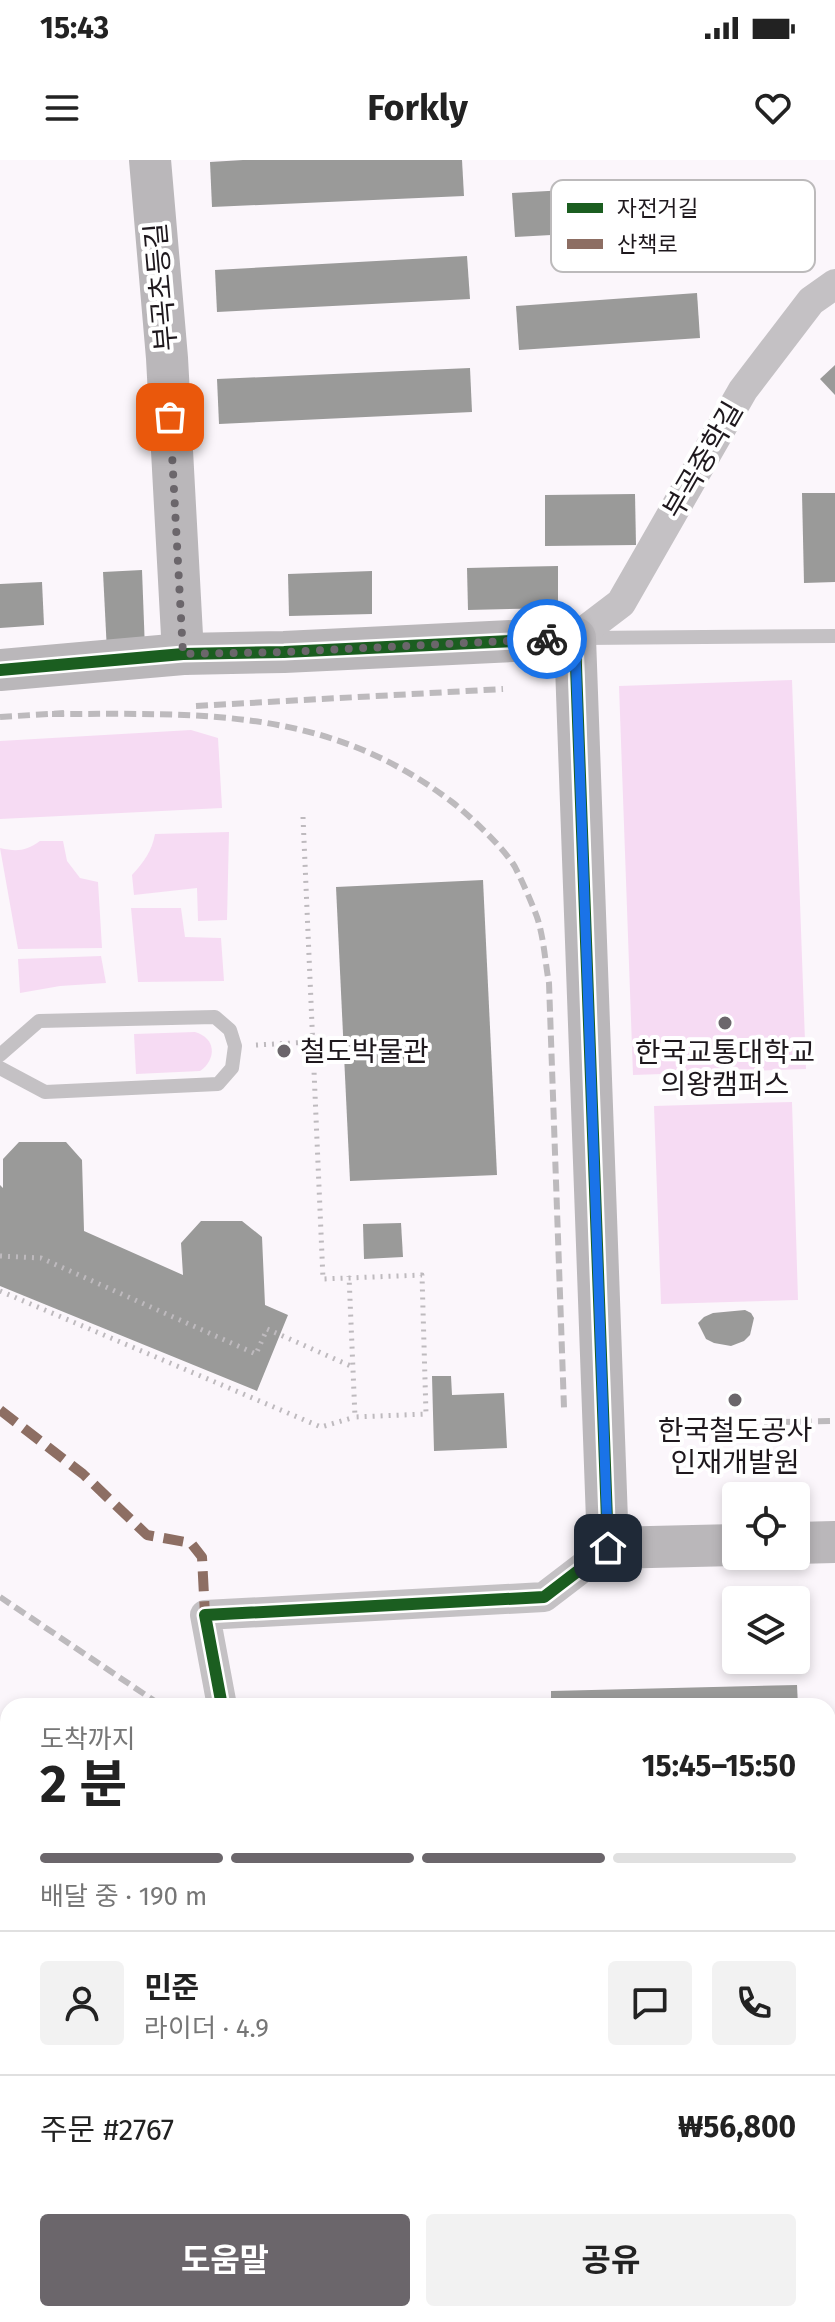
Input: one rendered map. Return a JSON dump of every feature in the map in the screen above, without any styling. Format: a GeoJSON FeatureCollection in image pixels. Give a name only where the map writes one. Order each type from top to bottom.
{"type":"FeatureCollection","features":[{"type":"Feature","properties":{"kind":"street","name":"부곡초등길"},"geometry":{"type":"LineString","coordinates":[[150,160],[167,358],[183,654]]}},
{"type":"Feature","properties":{"kind":"street","name":"부곡중학길"},"geometry":{"type":"LineString","coordinates":[[575,638],[621,603],[743,390],[811,301],[835,284]]}},
{"type":"Feature","properties":{"kind":"street"},"geometry":{"type":"LineString","coordinates":[[0,670],[183,654],[575,638],[608,1548]]}},
{"type":"Feature","properties":{"kind":"street"},"geometry":{"type":"LineString","coordinates":[[810,1543],[835,1542]]}},
{"type":"Feature","properties":{"kind":"street"},"geometry":{"type":"LineString","coordinates":[[221,1698],[205,1615],[544,1597],[608,1548],[722,1545]]}},
{"type":"Feature","properties":{"kind":"lane"},"geometry":{"type":"LineString","coordinates":[[575,638],[835,636]]}},
{"type":"Feature","properties":{"kind":"lane"},"geometry":{"type":"LineString","coordinates":[[0,1055],[39,1021],[215,1017],[230,1030],[235,1046],[232,1068],[218,1084],[45,1092],[0,1068]]}},
{"type":"Feature","properties":{"kind":"path"},"geometry":{"type":"LineString","coordinates":[[0,1291],[321,1427],[355,1417],[426,1414],[422,1275],[323,1279],[303,817]]}},
{"type":"Feature","properties":{"kind":"path"},"geometry":{"type":"LineString","coordinates":[[235,1046],[312,1042]]}},
{"type":"Feature","properties":{"kind":"path"},"geometry":{"type":"LineString","coordinates":[[0,1256],[41,1258],[256,1354],[267,1329],[353,1367]]}},
{"type":"Feature","properties":{"kind":"path"},"geometry":{"type":"LineString","coordinates":[[349,1276],[355,1417]]}},
{"type":"Feature","properties":{"kind":"shaded area"},"geometry":{"type":"Polygon","coordinates":[[[792,680],[806,1069],[633,1075],[619,686],[792,680]]]}},
{"type":"Feature","properties":{"kind":"shaded area"},"geometry":{"type":"Polygon","coordinates":[[[191,730],[218,738],[222,808],[0,819],[0,741],[191,730]]]}},
{"type":"Feature","properties":{"kind":"shaded area"},"geometry":{"type":"Polygon","coordinates":[[[229,832],[227,920],[198,921],[197,888],[134,895],[132,875],[147,856],[155,834],[229,832]]]}},
{"type":"Feature","properties":{"kind":"shaded area"},"geometry":{"type":"Polygon","coordinates":[[[40,841],[63,841],[67,861],[80,878],[98,882],[102,948],[18,949],[0,848],[21,850],[40,841]]]}},
{"type":"Feature","properties":{"kind":"shaded area"},"geometry":{"type":"Polygon","coordinates":[[[131,908],[181,908],[185,937],[221,938],[224,981],[138,982],[131,908]]]}},
{"type":"Feature","properties":{"kind":"shaded area"},"geometry":{"type":"Polygon","coordinates":[[[101,956],[106,983],[20,993],[18,959],[101,956]]]}},
{"type":"Feature","properties":{"kind":"shaded area"},"geometry":{"type":"Polygon","coordinates":[[[195,1032],[207,1039],[212,1049],[209,1061],[200,1071],[136,1074],[134,1034],[195,1032]]]}},
{"type":"Feature","properties":{"kind":"shaded area"},"geometry":{"type":"Polygon","coordinates":[[[792,1102],[798,1300],[661,1304],[654,1106],[792,1102]]]}},
{"type":"Feature","properties":{"kind":"building"},"geometry":{"type":"Polygon","coordinates":[[[462,160],[464,196],[212,207],[210,162],[462,160]]]}},
{"type":"Feature","properties":{"kind":"building"},"geometry":{"type":"Polygon","coordinates":[[[551,191],[551,235],[515,237],[512,193],[551,191]]]}},
{"type":"Feature","properties":{"kind":"building"},"geometry":{"type":"Polygon","coordinates":[[[467,256],[470,299],[217,312],[215,270],[467,256]]]}},
{"type":"Feature","properties":{"kind":"building"},"geometry":{"type":"Polygon","coordinates":[[[697,293],[700,338],[519,350],[516,306],[697,293]]]}},
{"type":"Feature","properties":{"kind":"building"},"geometry":{"type":"Polygon","coordinates":[[[835,365],[835,395],[820,379],[835,365]]]}},
{"type":"Feature","properties":{"kind":"building"},"geometry":{"type":"Polygon","coordinates":[[[470,368],[472,412],[219,424],[217,379],[470,368]]]}},
{"type":"Feature","properties":{"kind":"building"},"geometry":{"type":"Polygon","coordinates":[[[802,493],[835,493],[835,582],[804,583],[802,493]]]}},
{"type":"Feature","properties":{"kind":"building"},"geometry":{"type":"Polygon","coordinates":[[[635,494],[636,545],[545,546],[545,495],[635,494]]]}},
{"type":"Feature","properties":{"kind":"building"},"geometry":{"type":"Polygon","coordinates":[[[558,566],[558,608],[468,610],[467,568],[558,566]]]}},
{"type":"Feature","properties":{"kind":"building"},"geometry":{"type":"Polygon","coordinates":[[[142,570],[145,650],[107,652],[103,572],[142,570]]]}},
{"type":"Feature","properties":{"kind":"building"},"geometry":{"type":"Polygon","coordinates":[[[372,571],[372,614],[289,616],[288,574],[372,571]]]}},
{"type":"Feature","properties":{"kind":"building"},"geometry":{"type":"Polygon","coordinates":[[[42,582],[44,625],[0,628],[0,584],[42,582]]]}},
{"type":"Feature","properties":{"kind":"building"},"geometry":{"type":"Polygon","coordinates":[[[483,880],[497,1175],[350,1181],[336,887],[483,880]]]}},
{"type":"Feature","properties":{"kind":"building"},"geometry":{"type":"Polygon","coordinates":[[[19,1142],[66,1142],[82,1160],[84,1231],[183,1275],[181,1243],[201,1221],[242,1221],[262,1237],[265,1305],[288,1315],[257,1391],[0,1286],[3,1159],[19,1142]]]}},
{"type":"Feature","properties":{"kind":"building"},"geometry":{"type":"Polygon","coordinates":[[[401,1223],[403,1257],[364,1259],[363,1224],[401,1223]]]}},
{"type":"Feature","properties":{"kind":"building"},"geometry":{"type":"Polygon","coordinates":[[[745,1310],[754,1318],[750,1335],[731,1346],[706,1339],[698,1323],[713,1313],[745,1310]]]}},
{"type":"Feature","properties":{"kind":"building"},"geometry":{"type":"Polygon","coordinates":[[[432,1376],[451,1376],[452,1395],[504,1393],[507,1448],[434,1451],[432,1376]]]}},
{"type":"Feature","properties":{"kind":"building"},"geometry":{"type":"Polygon","coordinates":[[[797,1685],[798,1698],[551,1698],[551,1691],[797,1685]]]}},
{"type":"Feature","properties":{"kind":"railway"},"geometry":{"type":"LineString","coordinates":[[196,706],[503,689]]}},
{"type":"Feature","properties":{"kind":"railway"},"geometry":{"type":"LineString","coordinates":[[0,717],[64,713]]}},
{"type":"Feature","properties":{"kind":"railway"},"geometry":{"type":"LineString","coordinates":[[52,714],[211,717],[261,722],[309,732],[357,748],[405,771],[452,802],[510,860],[537,917],[549,983],[564,1408]]}},
{"type":"Feature","properties":{"kind":"railway"},"geometry":{"type":"LineString","coordinates":[[728,1423],[835,1421]]}},
{"type":"Feature","properties":{"kind":"railway"},"geometry":{"type":"LineString","coordinates":[[0,1597],[150,1698]]}},
{"type":"Feature","properties":{"kind":"marked path"},"geometry":{"type":"LineString","coordinates":[[0,1410],[83,1474],[147,1535],[191,1543],[202,1557],[205,1615]]}},
{"type":"Feature","properties":{"kind":"cycle path"},"geometry":{"type":"LineString","coordinates":[[0,670],[183,654],[575,638],[608,1548],[544,1597],[205,1615],[221,1698]]}},
{"type":"Feature","properties":{"kind":"way so far"},"geometry":{"type":"LineString","coordinates":[[170,417],[183,654],[547,639]]}},
{"type":"Feature","properties":{"kind":"place","name":"한국교통대학교 의왕캠퍼스"},"geometry":{"type":"Point","coordinates":[725,1023]}},
{"type":"Feature","properties":{"kind":"place","name":"철도박물관"},"geometry":{"type":"Point","coordinates":[284,1051]}},
{"type":"Feature","properties":{"kind":"place","name":"한국철도공사 인재개발원"},"geometry":{"type":"Point","coordinates":[735,1400]}},
{"type":"Feature","properties":{"kind":"route"},"geometry":{"type":"LineString","coordinates":[[547,639],[575,638],[608,1548]]}}]}
